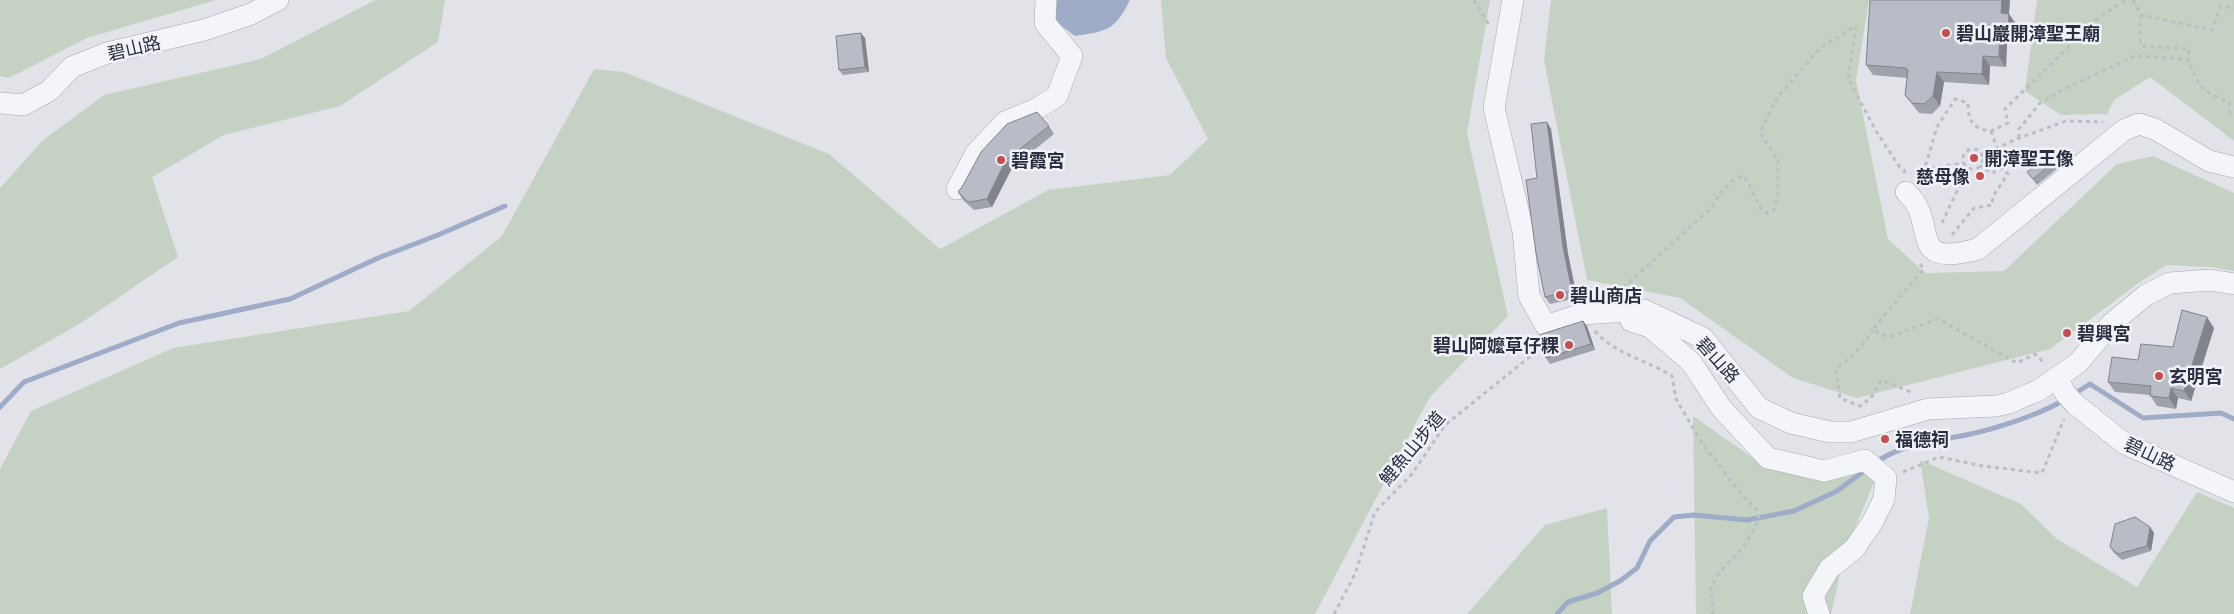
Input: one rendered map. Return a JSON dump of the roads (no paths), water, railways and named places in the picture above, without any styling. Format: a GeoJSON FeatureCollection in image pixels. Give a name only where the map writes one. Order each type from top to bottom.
{"type":"FeatureCollection","features":[{"type":"Feature","properties":{"kind":"street","name":"碧山路"},"geometry":{"type":"LineString","coordinates":[[0,103],[23,105],[49,91],[72,67],[107,53],[204,30],[251,14],[278,0]]}},
{"type":"Feature","properties":{"kind":"street"},"geometry":{"type":"LineString","coordinates":[[957,189],[976,153],[1005,122],[1038,108],[1057,96],[1072,56],[1045,23],[1046,0]]}},
{"type":"Feature","properties":{"kind":"street","name":"碧山路"},"geometry":{"type":"LineString","coordinates":[[1513,0],[1494,108],[1523,231],[1529,296],[1546,326],[1595,313],[1644,310],[1703,338],[1759,408],[1791,423],[1830,432],[1852,432],[1928,409],[2009,404],[2058,378],[2078,364],[2112,323],[2146,295],[2170,283],[2210,280],[2234,284]]}},
{"type":"Feature","properties":{"kind":"street"},"geometry":{"type":"LineString","coordinates":[[1913,191],[1916,202],[1938,238],[1933,251],[1942,255],[1959,254],[1978,250],[2124,130],[2140,124],[2155,129],[2209,161],[2234,167]]}},
{"type":"Feature","properties":{"kind":"street"},"geometry":{"type":"LineString","coordinates":[[1595,313],[1650,327],[1691,362],[1722,409],[1768,458],[1824,471],[1876,470],[1884,498],[1872,523],[1854,549],[1829,569],[1813,596],[1819,614]]}},
{"type":"Feature","properties":{"kind":"street","name":"碧山路"},"geometry":{"type":"LineString","coordinates":[[2058,378],[2066,393],[2075,404],[2125,444],[2234,492]]}},
{"type":"Feature","properties":{"kind":"water"},"geometry":{"type":"Polygon","coordinates":[[[1047,0],[1130,0],[1120,18],[1109,27],[1075,36],[1055,21],[1047,0]]]}},
{"type":"Feature","properties":{"kind":"waterway"},"geometry":{"type":"LineString","coordinates":[[0,407],[24,382],[179,323],[290,299],[378,258],[505,206]]}},
{"type":"Feature","properties":{"kind":"waterway"},"geometry":{"type":"LineString","coordinates":[[2074,394],[2090,384],[2143,418],[2221,413],[2234,419]]}},
{"type":"Feature","properties":{"kind":"waterway"},"geometry":{"type":"LineString","coordinates":[[1875,463],[1907,447],[1966,435],[2017,421],[2064,400]]}},
{"type":"Feature","properties":{"kind":"waterway"},"geometry":{"type":"LineString","coordinates":[[1557,614],[1568,602],[1597,593],[1620,581],[1637,568],[1650,541],[1674,517],[1694,515],[1747,520],[1794,511],[1837,491],[1868,468]]}},
{"type":"Feature","properties":{"kind":"place","name":"碧山巖開漳聖王廟"},"geometry":{"type":"Point","coordinates":[1946,33]}},
{"type":"Feature","properties":{"kind":"place","name":"開漳聖王像"},"geometry":{"type":"Point","coordinates":[1974,158]}},
{"type":"Feature","properties":{"kind":"place","name":"碧霞宮"},"geometry":{"type":"Point","coordinates":[1001,160]}},
{"type":"Feature","properties":{"kind":"place","name":"慈母像"},"geometry":{"type":"Point","coordinates":[1980,176]}},
{"type":"Feature","properties":{"kind":"place","name":"碧山商店"},"geometry":{"type":"Point","coordinates":[1560,295]}},
{"type":"Feature","properties":{"kind":"place","name":"碧興宮"},"geometry":{"type":"Point","coordinates":[2067,333]}},
{"type":"Feature","properties":{"kind":"place","name":"碧山阿嬤草仔粿"},"geometry":{"type":"Point","coordinates":[1569,345]}},
{"type":"Feature","properties":{"kind":"place","name":"玄明宮"},"geometry":{"type":"Point","coordinates":[2159,376]}},
{"type":"Feature","properties":{"kind":"place","name":"福德祠"},"geometry":{"type":"Point","coordinates":[1885,439]}}]}
